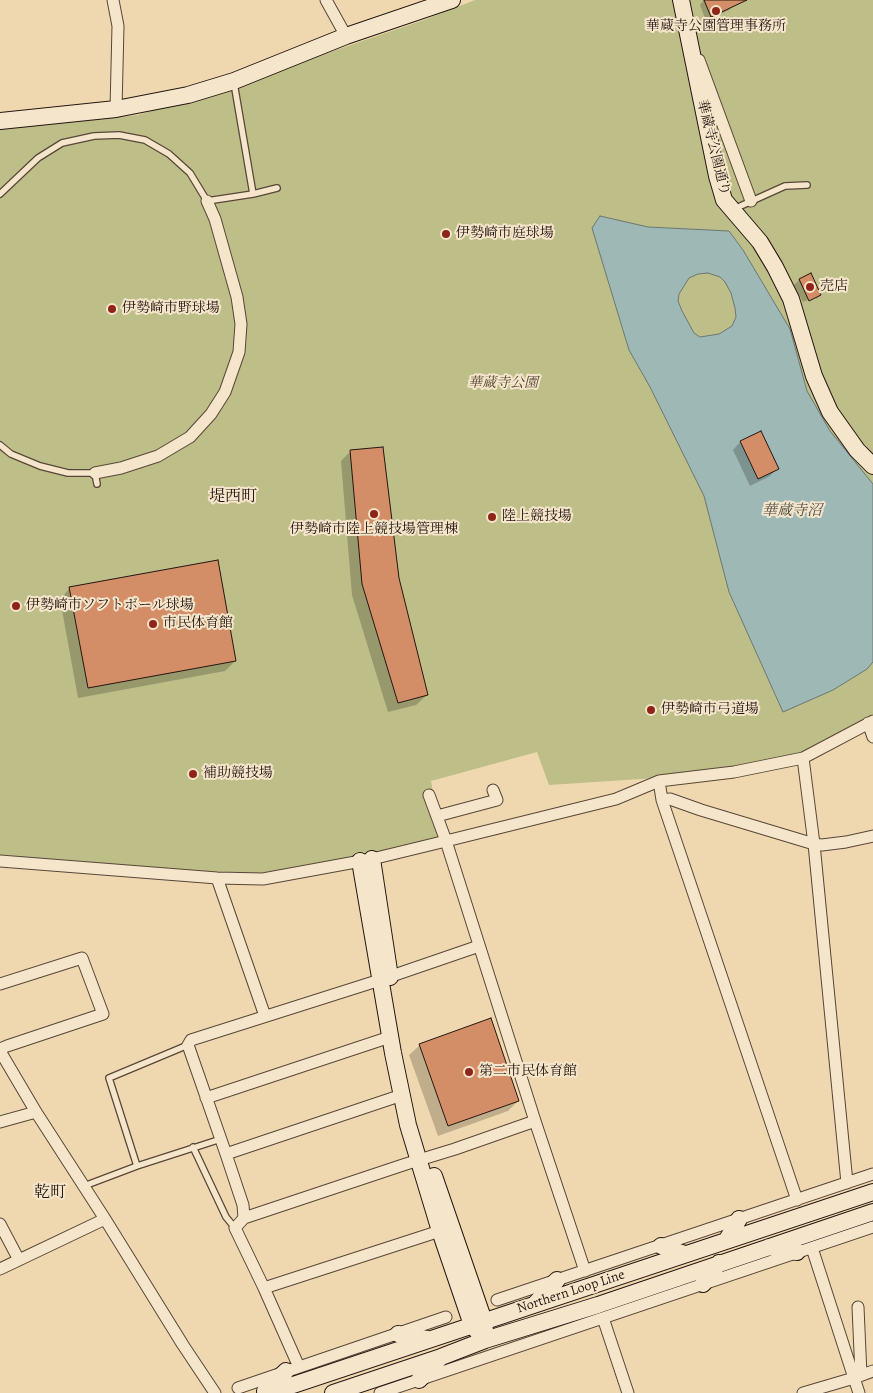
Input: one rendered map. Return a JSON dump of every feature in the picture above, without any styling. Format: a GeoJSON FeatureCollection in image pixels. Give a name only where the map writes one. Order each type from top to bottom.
{"type":"FeatureCollection","features":[{"type":"Feature","properties":{"kind":"street"},"geometry":{"type":"LineString","coordinates":[[113,0],[118,26],[116,109]]}},
{"type":"Feature","properties":{"kind":"street"},"geometry":{"type":"LineString","coordinates":[[326,0],[346,36]]}},
{"type":"Feature","properties":{"kind":"street"},"geometry":{"type":"LineString","coordinates":[[0,121],[116,109],[188,95],[234,81],[346,36],[452,0]]}},
{"type":"Feature","properties":{"kind":"street","name":"華蔵寺公園通り"},"geometry":{"type":"LineString","coordinates":[[681,0],[717,176],[724,200],[760,242],[776,267],[792,300],[814,376],[830,412],[857,450],[873,466]]}},
{"type":"Feature","properties":{"kind":"street"},"geometry":{"type":"LineString","coordinates":[[685,20],[751,201]]}},
{"type":"Feature","properties":{"kind":"street"},"geometry":{"type":"LineString","coordinates":[[96,478],[158,456],[190,437],[211,414],[225,392],[239,352],[241,324],[237,297],[207,201]]}},
{"type":"Feature","properties":{"kind":"street"},"geometry":{"type":"LineString","coordinates":[[0,861],[216,878],[263,879],[366,860],[616,799],[659,781],[734,772],[804,758],[870,722],[873,737]]}},
{"type":"Feature","properties":{"kind":"street"},"geometry":{"type":"LineString","coordinates":[[804,758],[847,1183]]}},
{"type":"Feature","properties":{"kind":"street"},"geometry":{"type":"LineString","coordinates":[[659,781],[662,800],[797,1200]]}},
{"type":"Feature","properties":{"kind":"street"},"geometry":{"type":"LineString","coordinates":[[437,816],[497,800],[493,790]]}},
{"type":"Feature","properties":{"kind":"street"},"geometry":{"type":"LineString","coordinates":[[429,795],[446,841],[585,1271]]}},
{"type":"Feature","properties":{"kind":"street"},"geometry":{"type":"LineString","coordinates":[[662,800],[670,799],[719,816],[814,844],[830,844],[873,836]]}},
{"type":"Feature","properties":{"kind":"street"},"geometry":{"type":"LineString","coordinates":[[366,860],[385,979],[390,1037],[408,1125],[423,1158],[485,1340]]}},
{"type":"Feature","properties":{"kind":"street"},"geometry":{"type":"LineString","coordinates":[[216,878],[265,1016]]}},
{"type":"Feature","properties":{"kind":"street"},"geometry":{"type":"LineString","coordinates":[[244,1218],[243,1205],[188,1045],[191,1040],[385,979],[479,946]]}},
{"type":"Feature","properties":{"kind":"street"},"geometry":{"type":"LineString","coordinates":[[0,984],[82,958],[103,1014],[0,1050],[36,1112],[212,1392]]}},
{"type":"Feature","properties":{"kind":"street"},"geometry":{"type":"LineString","coordinates":[[385,979],[401,1041],[423,1158]]}},
{"type":"Feature","properties":{"kind":"street"},"geometry":{"type":"LineString","coordinates":[[206,1098],[390,1037]]}},
{"type":"Feature","properties":{"kind":"street"},"geometry":{"type":"LineString","coordinates":[[226,1154],[402,1095]]}},
{"type":"Feature","properties":{"kind":"street"},"geometry":{"type":"LineString","coordinates":[[0,1122],[36,1112]]}},
{"type":"Feature","properties":{"kind":"street"},"geometry":{"type":"LineString","coordinates":[[293,1369],[264,1288],[235,1228],[244,1218],[536,1121]]}},
{"type":"Feature","properties":{"kind":"street"},"geometry":{"type":"LineString","coordinates":[[497,1300],[873,1174]]}},
{"type":"Feature","properties":{"kind":"street","name":"Northern Loop Line"},"geometry":{"type":"LineString","coordinates":[[269,1393],[873,1192]]}},
{"type":"Feature","properties":{"kind":"street","name":"Northern Loop Line"},"geometry":{"type":"LineString","coordinates":[[345,1392],[485,1340],[873,1212]]}},
{"type":"Feature","properties":{"kind":"street"},"geometry":{"type":"LineString","coordinates":[[0,1268],[105,1219]]}},
{"type":"Feature","properties":{"kind":"street"},"geometry":{"type":"LineString","coordinates":[[726,1241],[740,1219]]}},
{"type":"Feature","properties":{"kind":"street"},"geometry":{"type":"LineString","coordinates":[[0,1224],[19,1260]]}},
{"type":"Feature","properties":{"kind":"street"},"geometry":{"type":"LineString","coordinates":[[386,1392],[873,1227]]}},
{"type":"Feature","properties":{"kind":"street"},"geometry":{"type":"LineString","coordinates":[[264,1288],[446,1229]]}},
{"type":"Feature","properties":{"kind":"street"},"geometry":{"type":"LineString","coordinates":[[661,1246],[685,1254]]}},
{"type":"Feature","properties":{"kind":"street"},"geometry":{"type":"LineString","coordinates":[[767,1247],[804,1250]]}},
{"type":"Feature","properties":{"kind":"street"},"geometry":{"type":"LineString","coordinates":[[804,1250],[858,1376]]}},
{"type":"Feature","properties":{"kind":"street"},"geometry":{"type":"LineString","coordinates":[[703,1284],[719,1263]]}},
{"type":"Feature","properties":{"kind":"street"},"geometry":{"type":"LineString","coordinates":[[534,1305],[557,1280]]}},
{"type":"Feature","properties":{"kind":"street"},"geometry":{"type":"LineString","coordinates":[[858,1307],[859,1393]]}},
{"type":"Feature","properties":{"kind":"street"},"geometry":{"type":"LineString","coordinates":[[574,1312],[601,1319]]}},
{"type":"Feature","properties":{"kind":"street"},"geometry":{"type":"LineString","coordinates":[[238,1388],[446,1317]]}},
{"type":"Feature","properties":{"kind":"street"},"geometry":{"type":"LineString","coordinates":[[601,1319],[628,1393]]}},
{"type":"Feature","properties":{"kind":"street"},"geometry":{"type":"LineString","coordinates":[[398,1334],[429,1340]]}},
{"type":"Feature","properties":{"kind":"street"},"geometry":{"type":"LineString","coordinates":[[419,1380],[440,1357]]}},
{"type":"Feature","properties":{"kind":"street"},"geometry":{"type":"LineString","coordinates":[[264,1393],[293,1369]]}},
{"type":"Feature","properties":{"kind":"street"},"geometry":{"type":"LineString","coordinates":[[803,1393],[873,1371]]}},
{"type":"Feature","properties":{"kind":"lane"},"geometry":{"type":"LineString","coordinates":[[234,81],[253,194]]}},
{"type":"Feature","properties":{"kind":"lane"},"geometry":{"type":"LineString","coordinates":[[0,194],[38,158],[62,143],[94,136],[119,135],[145,140],[170,154],[190,173],[207,201],[253,194],[277,188]]}},
{"type":"Feature","properties":{"kind":"lane"},"geometry":{"type":"LineString","coordinates":[[732,210],[785,186],[807,186]]}},
{"type":"Feature","properties":{"kind":"lane"},"geometry":{"type":"LineString","coordinates":[[0,445],[11,454],[40,466],[96,478]]}},
{"type":"Feature","properties":{"kind":"lane"},"geometry":{"type":"LineString","coordinates":[[137,1166],[109,1078],[188,1045]]}},
{"type":"Feature","properties":{"kind":"lane"},"geometry":{"type":"LineString","coordinates":[[84,1186],[137,1166],[221,1139]]}},
{"type":"Feature","properties":{"kind":"lane"},"geometry":{"type":"LineString","coordinates":[[193,1147],[226,1218],[235,1228]]}},
{"type":"Feature","properties":{"kind":"green space","name":"華蔵寺公園"},"geometry":{"type":"Polygon","coordinates":[[[475,0],[873,0],[873,714],[794,758],[656,778],[549,785],[537,752],[431,781],[441,837],[348,858],[255,874],[0,858],[0,129],[138,115],[204,95],[424,20],[475,0]]]}},
{"type":"Feature","properties":{"kind":"water","name":"華蔵寺沼"},"geometry":{"type":"Polygon","coordinates":[[[600,216],[648,227],[729,231],[743,250],[790,329],[807,391],[830,431],[873,484],[873,662],[867,669],[833,690],[783,712],[729,592],[704,496],[650,387],[629,350],[592,228],[600,216]],[[708,273],[698,274],[689,278],[679,294],[678,301],[682,311],[694,333],[700,337],[719,334],[732,326],[736,317],[731,293],[720,277],[708,273]]]}},
{"type":"Feature","properties":{"kind":"building","name":"華蔵寺公園管理事務所"},"geometry":{"type":"Polygon","coordinates":[[[704,0],[747,0],[711,17],[704,0]]]}},
{"type":"Feature","properties":{"kind":"building","name":"売店"},"geometry":{"type":"Polygon","coordinates":[[[811,273],[821,295],[809,301],[799,279],[811,273]]]}},
{"type":"Feature","properties":{"kind":"building"},"geometry":{"type":"Polygon","coordinates":[[[761,431],[779,469],[758,479],[740,441],[761,431]]]}},
{"type":"Feature","properties":{"kind":"building","name":"伊勢崎市陸上競技場管理棟"},"geometry":{"type":"Polygon","coordinates":[[[383,447],[399,578],[428,695],[398,703],[362,584],[350,450],[383,447]]]}},
{"type":"Feature","properties":{"kind":"building","name":"市民体育館"},"geometry":{"type":"Polygon","coordinates":[[[218,560],[236,661],[88,688],[69,587],[218,560]]]}},
{"type":"Feature","properties":{"kind":"building","name":"第二市民体育館"},"geometry":{"type":"Polygon","coordinates":[[[491,1018],[519,1101],[448,1126],[419,1044],[491,1018]]]}},
{"type":"Feature","properties":{"kind":"place","name":"華蔵寺公園管理事務所"},"geometry":{"type":"Point","coordinates":[716,11]}},
{"type":"Feature","properties":{"kind":"place","name":"伊勢崎市庭球場"},"geometry":{"type":"Point","coordinates":[446,234]}},
{"type":"Feature","properties":{"kind":"place","name":"売店"},"geometry":{"type":"Point","coordinates":[810,287]}},
{"type":"Feature","properties":{"kind":"place","name":"伊勢崎市野球場"},"geometry":{"type":"Point","coordinates":[112,309]}},
{"type":"Feature","properties":{"kind":"place","name":"伊勢崎市陸上競技場管理棟"},"geometry":{"type":"Point","coordinates":[374,514]}},
{"type":"Feature","properties":{"kind":"place","name":"陸上競技場"},"geometry":{"type":"Point","coordinates":[492,517]}},
{"type":"Feature","properties":{"kind":"place","name":"伊勢崎市ソフトボール球場"},"geometry":{"type":"Point","coordinates":[16,606]}},
{"type":"Feature","properties":{"kind":"place","name":"市民体育館"},"geometry":{"type":"Point","coordinates":[153,624]}},
{"type":"Feature","properties":{"kind":"place","name":"伊勢崎市弓道場"},"geometry":{"type":"Point","coordinates":[651,710]}},
{"type":"Feature","properties":{"kind":"place","name":"補助競技場"},"geometry":{"type":"Point","coordinates":[193,774]}},
{"type":"Feature","properties":{"kind":"place","name":"第二市民体育館"},"geometry":{"type":"Point","coordinates":[469,1072]}},
{"type":"Feature","properties":{"kind":"district","name":"堤西町"},"geometry":{"type":"Point","coordinates":[233,497]}},
{"type":"Feature","properties":{"kind":"district","name":"乾町"},"geometry":{"type":"Point","coordinates":[50,1193]}}]}
